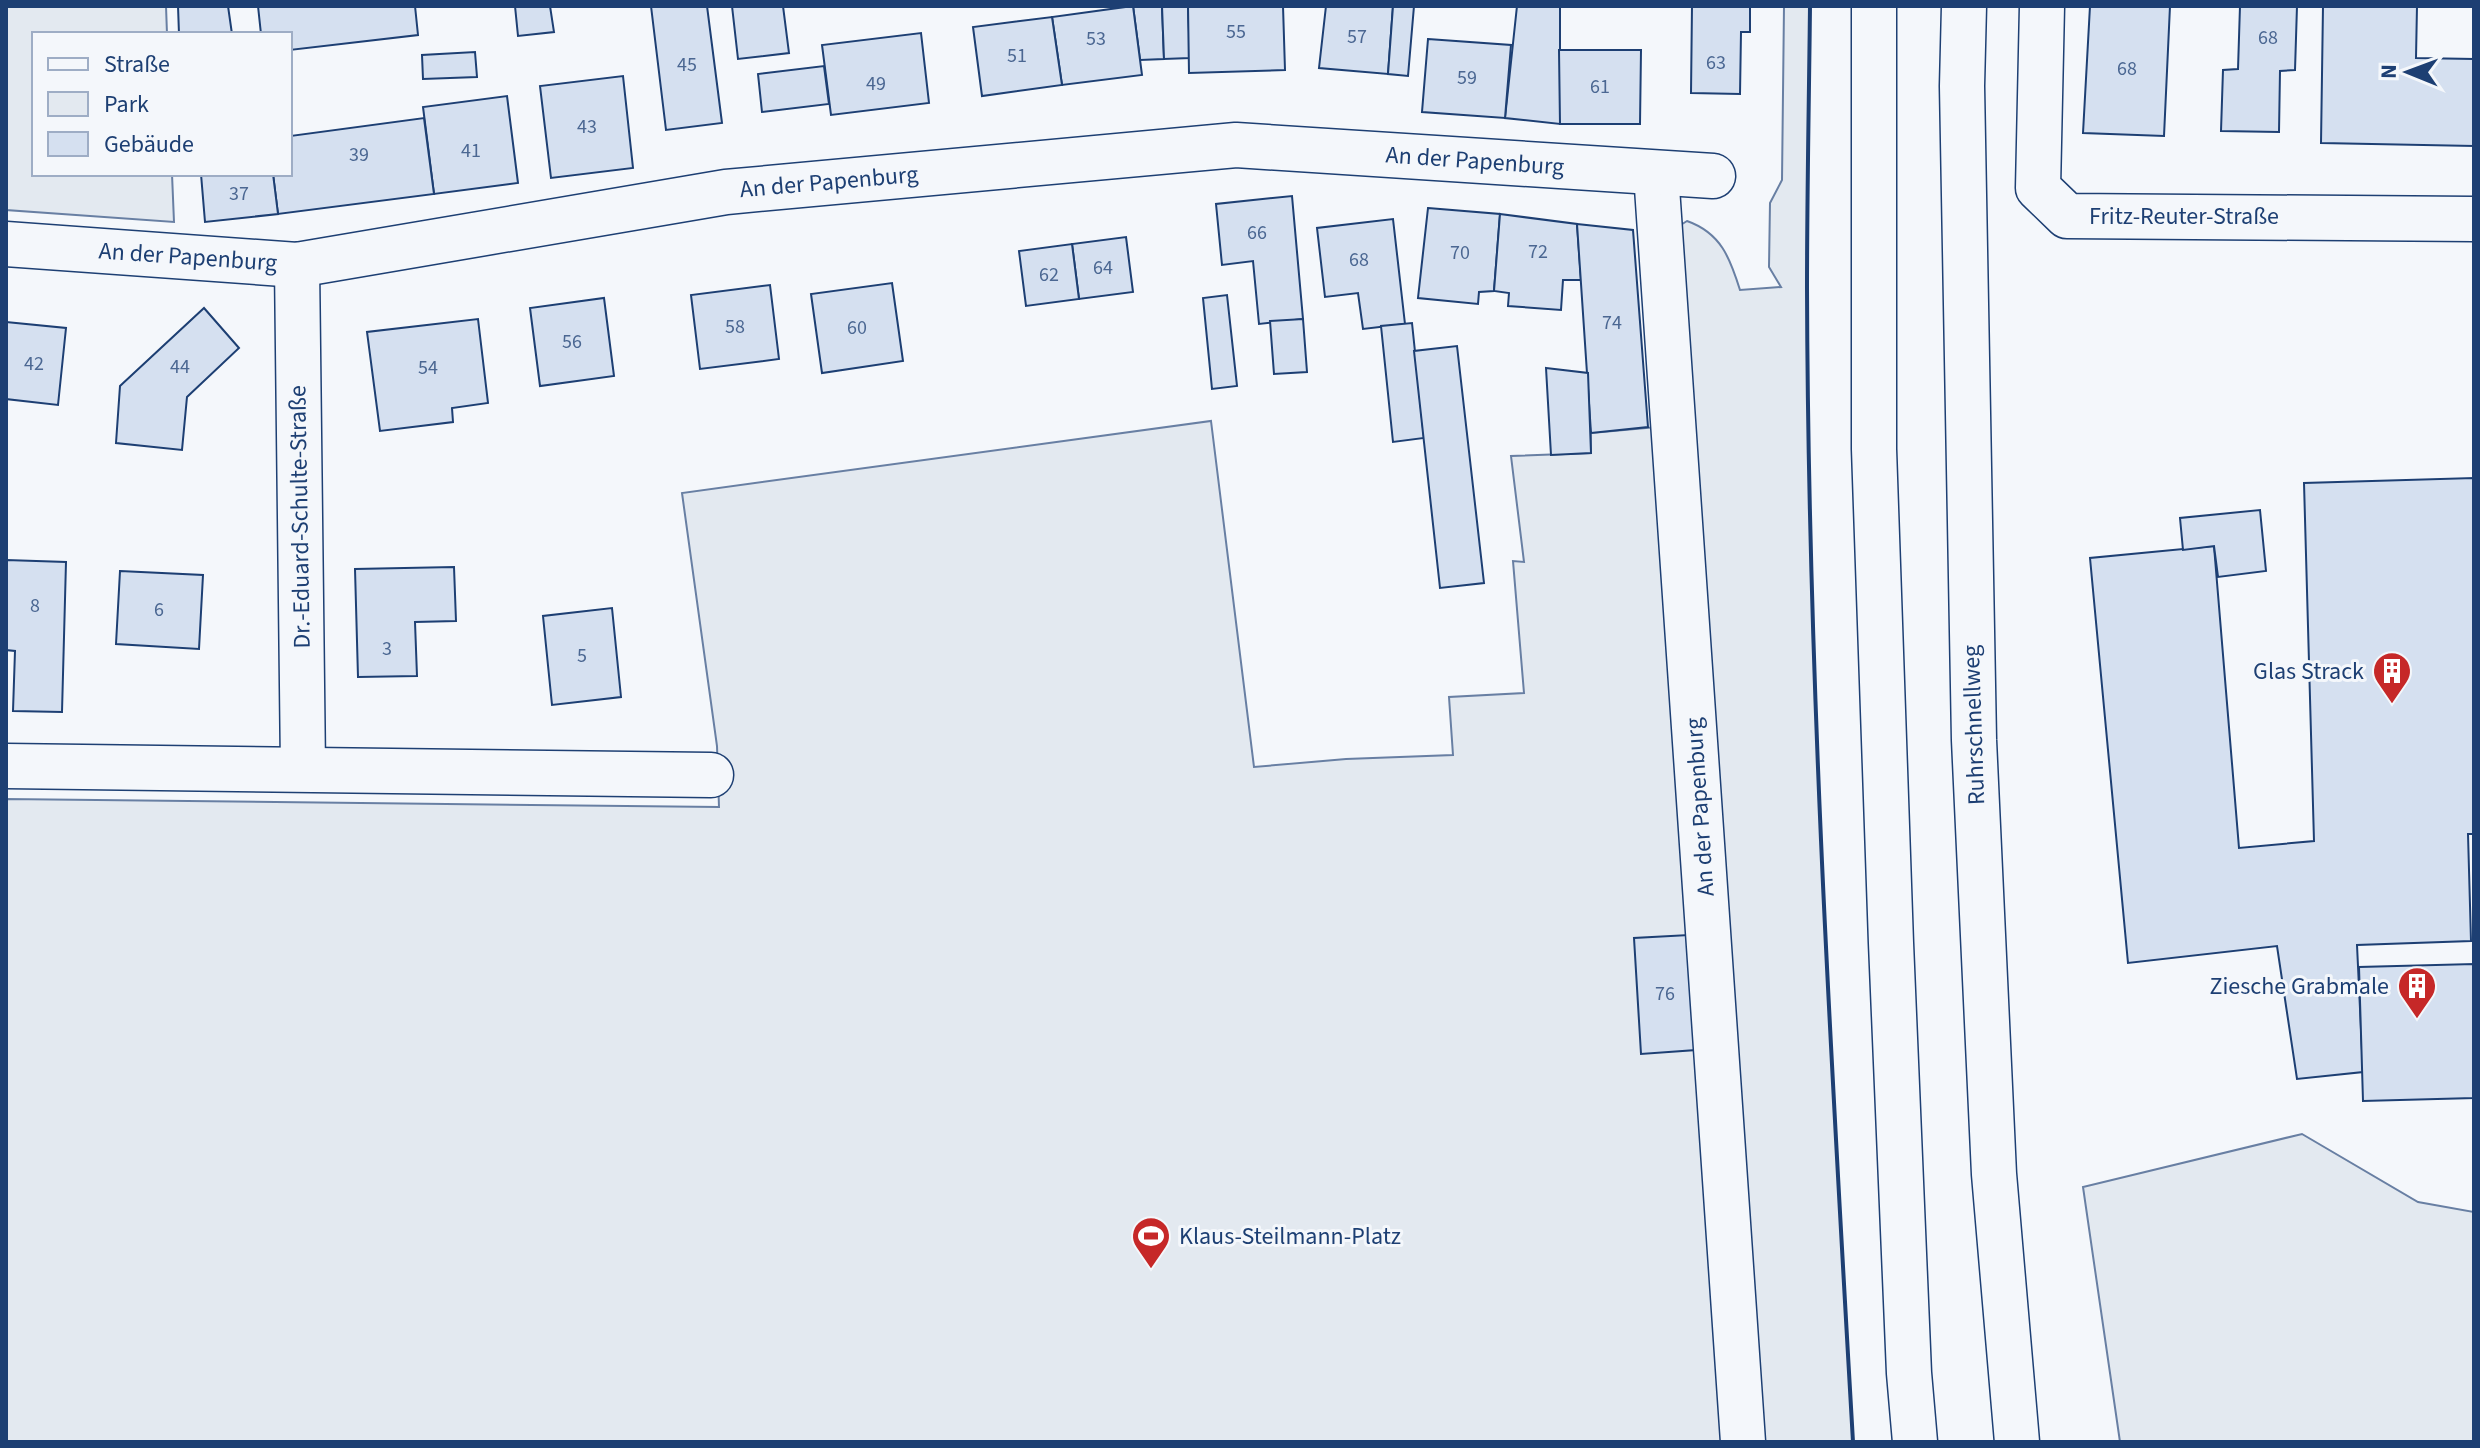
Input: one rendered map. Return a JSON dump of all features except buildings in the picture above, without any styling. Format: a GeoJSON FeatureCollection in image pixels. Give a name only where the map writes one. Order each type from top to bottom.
{"type":"FeatureCollection","features":[{"type":"Feature","properties":{"kind":"main road"},"geometry":{"type":"LineString","coordinates":[[1874,6],[1875,465],[1892,975],[1908,1357],[1915,1442]]}},
{"type":"Feature","properties":{"kind":"main road","name":"Ruhrschnellweg"},"geometry":{"type":"LineString","coordinates":[[1964,6],[1962,86],[1974,740],[1994,1174],[2017,1442]]}},
{"type":"Feature","properties":{"kind":"main road","name":"Fritz-Reuter-Straße"},"geometry":{"type":"LineString","coordinates":[[2042,6],[2038,188],[2067,216],[2474,219]]}},
{"type":"Feature","properties":{"kind":"main road","name":"An der Papenburg"},"geometry":{"type":"LineString","coordinates":[[6,244],[297,265],[726,192],[1236,145],[1713,176]]}},
{"type":"Feature","properties":{"kind":"main road","name":"An der Papenburg"},"geometry":{"type":"LineString","coordinates":[[1656,173],[1743,1442]]}},
{"type":"Feature","properties":{"kind":"main road","name":"Dr.-Eduard-Schulte-Straße"},"geometry":{"type":"LineString","coordinates":[[297,265],[303,769]]}},
{"type":"Feature","properties":{"kind":"main road"},"geometry":{"type":"LineString","coordinates":[[6,766],[711,775]]}},
{"type":"Feature","properties":{"kind":"green space"},"geometry":{"type":"Polygon","coordinates":[[[6,6],[166,6],[167,32],[32,32],[32,176],[172,176],[174,222],[6,210],[6,6]]]}},
{"type":"Feature","properties":{"kind":"green space"},"geometry":{"type":"Polygon","coordinates":[[[1784,6],[1810,6],[1808,432],[1816,721],[1853,1442],[1756,1442],[1668,233],[1687,221],[1708,232],[1728,257],[1740,290],[1781,287],[1769,267],[1770,203],[1782,180],[1784,6]]]}},
{"type":"Feature","properties":{"kind":"green space"},"geometry":{"type":"Polygon","coordinates":[[[1211,421],[1254,767],[1346,759],[1453,755],[1449,697],[1524,693],[1513,561],[1524,562],[1511,456],[1591,453],[1591,433],[1657,427],[1728,1442],[6,1442],[6,799],[719,807],[717,746],[682,493],[1211,421]]]}},
{"type":"Feature","properties":{"kind":"green space"},"geometry":{"type":"Polygon","coordinates":[[[2302,1134],[2418,1202],[2474,1212],[2474,1442],[2120,1442],[2083,1187],[2302,1134]]]}},
{"type":"Feature","properties":{"kind":"wall"},"geometry":{"type":"LineString","coordinates":[[1810,6],[1808,432],[1816,721],[1853,1442]]}},
{"type":"Feature","properties":{"kind":"place","name":"Glas Strack"},"geometry":{"type":"Point","coordinates":[2392,705]}},
{"type":"Feature","properties":{"kind":"place","name":"Ziesche Grabmale"},"geometry":{"type":"Point","coordinates":[2417,1020]}},
{"type":"Feature","properties":{"kind":"place","name":"Klaus-Steilmann-Platz"},"geometry":{"type":"Point","coordinates":[1151,1270]}}]}
